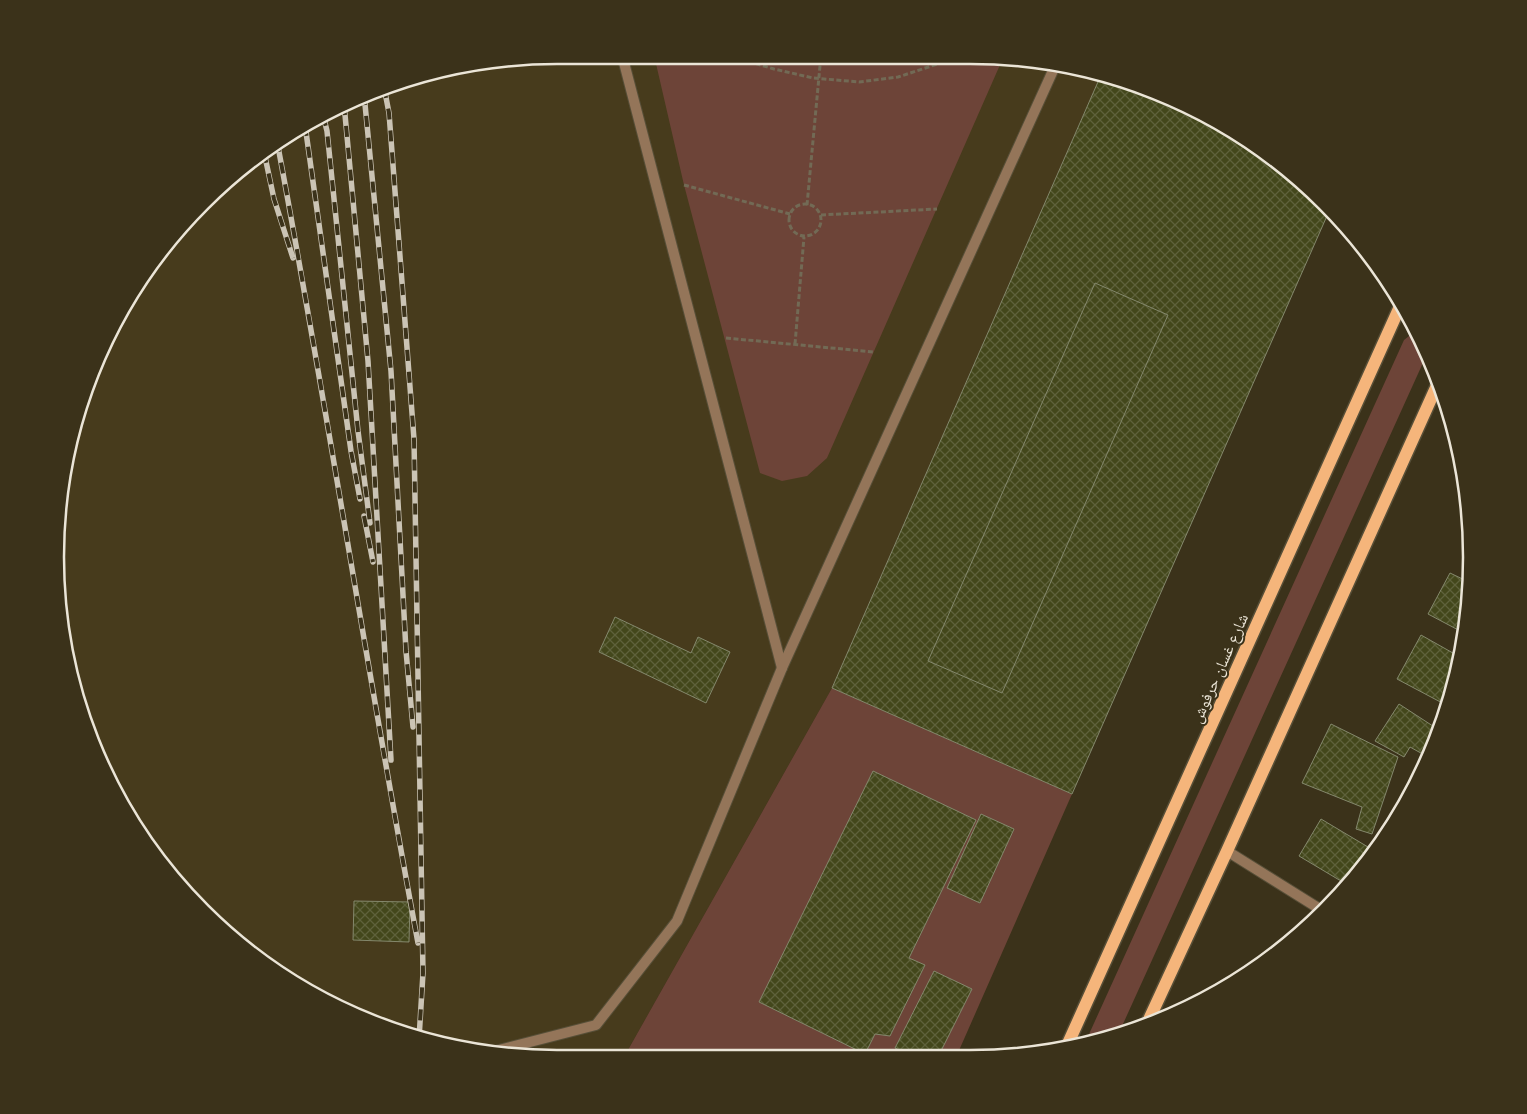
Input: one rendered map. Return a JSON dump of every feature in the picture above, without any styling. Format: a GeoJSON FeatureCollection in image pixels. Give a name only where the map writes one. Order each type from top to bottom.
{"type":"FeatureCollection","features":[{"type":"Feature","properties":{"kind":"main road","name":"شارع غسان حرفوش"},"geometry":{"type":"LineString","coordinates":[[1070,1040],[1398,311]]}},
{"type":"Feature","properties":{"kind":"main road"},"geometry":{"type":"LineString","coordinates":[[1151,1016],[1434,391]]}},
{"type":"Feature","properties":{"kind":"street"},"geometry":{"type":"LineString","coordinates":[[624,64],[782,668]]}},
{"type":"Feature","properties":{"kind":"street"},"geometry":{"type":"LineString","coordinates":[[509,1047],[596,1025],[676,921],[782,668],[1053,71]]}},
{"type":"Feature","properties":{"kind":"street"},"geometry":{"type":"LineString","coordinates":[[1227,851],[1317,907]]}},
{"type":"Feature","properties":{"kind":"path"},"geometry":{"type":"LineString","coordinates":[[757,64],[818,78],[859,82],[898,77],[938,64]]}},
{"type":"Feature","properties":{"kind":"path"},"geometry":{"type":"LineString","coordinates":[[807,204],[820,64]]}},
{"type":"Feature","properties":{"kind":"path"},"geometry":{"type":"LineString","coordinates":[[684,185],[790,214]]}},
{"type":"Feature","properties":{"kind":"path"},"geometry":{"type":"LineString","coordinates":[[807,204],[815,207],[821,216],[820,226],[818,230],[804,237],[790,228],[790,214],[799,205],[807,204]]}},
{"type":"Feature","properties":{"kind":"path"},"geometry":{"type":"LineString","coordinates":[[821,216],[937,210]]}},
{"type":"Feature","properties":{"kind":"path"},"geometry":{"type":"LineString","coordinates":[[795,344],[804,237]]}},
{"type":"Feature","properties":{"kind":"path"},"geometry":{"type":"LineString","coordinates":[[726,338],[874,352]]}},
{"type":"Feature","properties":{"kind":"shaded area"},"geometry":{"type":"Polygon","coordinates":[[[656,64],[1000,65],[827,458],[807,476],[782,481],[760,473],[684,185],[656,64]]]}},
{"type":"Feature","properties":{"kind":"shaded area"},"geometry":{"type":"Polygon","coordinates":[[[970,64],[1034,68],[1098,81],[832,688],[628,1050],[557,1050],[493,1046],[429,1033],[368,1013],[310,984],[283,967],[232,928],[208,906],[186,882],[147,831],[130,804],[101,746],[90,716],[73,653],[65,589],[64,557],[68,493],[73,461],[90,398],[101,368],[130,310],[147,283],[186,232],[232,186],[283,147],[310,130],[368,101],[429,81],[461,73],[525,65],[970,64]]]}},
{"type":"Feature","properties":{"kind":"shaded area"},"geometry":{"type":"Polygon","coordinates":[[[1410,335],[1423,362],[1122,1026],[1088,1035],[1404,340],[1410,335]]]}},
{"type":"Feature","properties":{"kind":"shaded area"},"geometry":{"type":"Polygon","coordinates":[[[832,688],[1072,794],[959,1050],[628,1050],[832,688]]]}},
{"type":"Feature","properties":{"kind":"building"},"geometry":{"type":"Polygon","coordinates":[[[1098,81],[1159,101],[1217,130],[1270,166],[1319,208],[1327,216],[1072,794],[832,688],[1098,81]]]}},
{"type":"Feature","properties":{"kind":"building"},"geometry":{"type":"Polygon","coordinates":[[[1095,283],[1168,315],[1002,693],[928,661],[1095,283]]]}},
{"type":"Feature","properties":{"kind":"building"},"geometry":{"type":"Polygon","coordinates":[[[1450,573],[1462,579],[1458,630],[1428,614],[1450,573]]]}},
{"type":"Feature","properties":{"kind":"building"},"geometry":{"type":"Polygon","coordinates":[[[615,617],[691,653],[698,637],[730,652],[706,703],[599,652],[615,617]]]}},
{"type":"Feature","properties":{"kind":"building"},"geometry":{"type":"Polygon","coordinates":[[[1421,635],[1454,654],[1441,702],[1397,679],[1421,635]]]}},
{"type":"Feature","properties":{"kind":"building"},"geometry":{"type":"Polygon","coordinates":[[[1399,704],[1433,726],[1422,754],[1410,747],[1404,757],[1375,741],[1399,704]]]}},
{"type":"Feature","properties":{"kind":"building"},"geometry":{"type":"Polygon","coordinates":[[[1331,724],[1398,757],[1372,834],[1356,829],[1362,807],[1302,783],[1331,724]]]}},
{"type":"Feature","properties":{"kind":"building"},"geometry":{"type":"Polygon","coordinates":[[[873,771],[976,820],[909,958],[925,965],[890,1036],[875,1034],[867,1050],[857,1050],[759,1002],[873,771]]]}},
{"type":"Feature","properties":{"kind":"building"},"geometry":{"type":"Polygon","coordinates":[[[981,814],[1014,829],[980,903],[947,888],[981,814]]]}},
{"type":"Feature","properties":{"kind":"building"},"geometry":{"type":"Polygon","coordinates":[[[1321,819],[1368,847],[1342,881],[1299,856],[1321,819]]]}},
{"type":"Feature","properties":{"kind":"building"},"geometry":{"type":"Polygon","coordinates":[[[354,901],[410,902],[409,942],[353,940],[354,901]]]}},
{"type":"Feature","properties":{"kind":"building"},"geometry":{"type":"Polygon","coordinates":[[[934,971],[972,989],[942,1050],[900,1050],[895,1048],[934,971]]]}},
{"type":"Feature","properties":{"kind":"railway"},"geometry":{"type":"LineString","coordinates":[[385,95],[389,113],[414,439],[423,973],[420,1030]]}},
{"type":"Feature","properties":{"kind":"railway"},"geometry":{"type":"LineString","coordinates":[[365,103],[391,371],[406,651],[413,727]]}},
{"type":"Feature","properties":{"kind":"railway"},"geometry":{"type":"LineString","coordinates":[[345,112],[368,361],[391,760]]}},
{"type":"Feature","properties":{"kind":"railway"},"geometry":{"type":"LineString","coordinates":[[325,122],[358,431],[370,523]]}},
{"type":"Feature","properties":{"kind":"railway"},"geometry":{"type":"LineString","coordinates":[[306,132],[351,451],[360,499]]}},
{"type":"Feature","properties":{"kind":"railway"},"geometry":{"type":"LineString","coordinates":[[279,150],[418,943]]}},
{"type":"Feature","properties":{"kind":"railway"},"geometry":{"type":"LineString","coordinates":[[266,160],[274,199],[293,258]]}},
{"type":"Feature","properties":{"kind":"railway"},"geometry":{"type":"LineString","coordinates":[[364,516],[373,562]]}}]}
